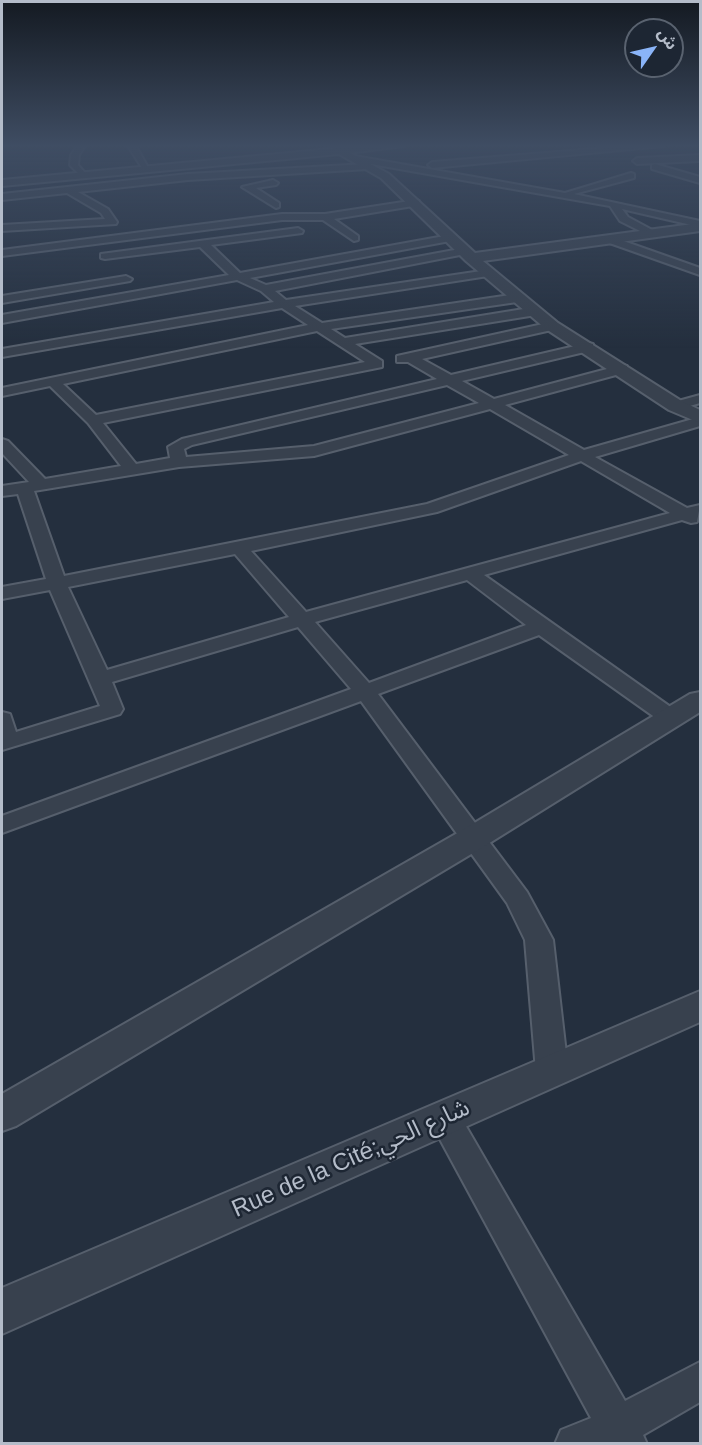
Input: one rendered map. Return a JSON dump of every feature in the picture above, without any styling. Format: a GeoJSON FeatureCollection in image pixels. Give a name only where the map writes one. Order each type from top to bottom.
{"type":"FeatureCollection","features":[{"type":"Feature","properties":{"kind":"street"},"geometry":{"type":"LineString","coordinates":[[2,228],[112,222],[107,213]]}},
{"type":"Feature","properties":{"kind":"street"},"geometry":{"type":"LineString","coordinates":[[2,253],[282,217],[325,217],[348,213]]}},
{"type":"Feature","properties":{"kind":"street"},"geometry":{"type":"LineString","coordinates":[[426,213],[488,273],[552,326],[700,419]]}},
{"type":"Feature","properties":{"kind":"street"},"geometry":{"type":"LineString","coordinates":[[620,213],[624,219],[650,233]]}},
{"type":"Feature","properties":{"kind":"street"},"geometry":{"type":"LineString","coordinates":[[652,213],[700,225]]}},
{"type":"Feature","properties":{"kind":"street"},"geometry":{"type":"LineString","coordinates":[[325,217],[354,238]]}},
{"type":"Feature","properties":{"kind":"street"},"geometry":{"type":"LineString","coordinates":[[90,225],[101,236],[98,241]]}},
{"type":"Feature","properties":{"kind":"street"},"geometry":{"type":"LineString","coordinates":[[265,289],[468,254],[608,239],[700,225]]}},
{"type":"Feature","properties":{"kind":"street"},"geometry":{"type":"LineString","coordinates":[[105,256],[298,231]]}},
{"type":"Feature","properties":{"kind":"street"},"geometry":{"type":"LineString","coordinates":[[2,318],[450,237]]}},
{"type":"Feature","properties":{"kind":"street"},"geometry":{"type":"LineString","coordinates":[[608,239],[700,272]]}},
{"type":"Feature","properties":{"kind":"street"},"geometry":{"type":"LineString","coordinates":[[98,241],[105,256]]}},
{"type":"Feature","properties":{"kind":"street"},"geometry":{"type":"LineString","coordinates":[[202,244],[236,275],[265,289],[284,304],[378,364]]}},
{"type":"Feature","properties":{"kind":"street"},"geometry":{"type":"LineString","coordinates":[[105,256],[102,261],[126,279],[151,292]]}},
{"type":"Feature","properties":{"kind":"street"},"geometry":{"type":"LineString","coordinates":[[2,354],[284,304],[488,273]]}},
{"type":"Feature","properties":{"kind":"street"},"geometry":{"type":"LineString","coordinates":[[2,300],[126,279]]}},
{"type":"Feature","properties":{"kind":"street"},"geometry":{"type":"LineString","coordinates":[[2,392],[319,327],[517,298]]}},
{"type":"Feature","properties":{"kind":"street"},"geometry":{"type":"LineString","coordinates":[[342,342],[536,311]]}},
{"type":"Feature","properties":{"kind":"street"},"geometry":{"type":"LineString","coordinates":[[93,420],[378,364],[552,326]]}},
{"type":"Feature","properties":{"kind":"street"},"geometry":{"type":"LineString","coordinates":[[179,462],[176,447],[187,442],[588,347]]}},
{"type":"Feature","properties":{"kind":"street"},"geometry":{"type":"LineString","coordinates":[[410,357],[446,381],[695,516]]}},
{"type":"Feature","properties":{"kind":"street"},"geometry":{"type":"LineString","coordinates":[[2,491],[179,462],[315,451],[622,369]]}},
{"type":"Feature","properties":{"kind":"street"},"geometry":{"type":"LineString","coordinates":[[52,381],[93,420],[132,469]]}},
{"type":"Feature","properties":{"kind":"street"},"geometry":{"type":"LineString","coordinates":[[676,406],[700,399]]}},
{"type":"Feature","properties":{"kind":"street"},"geometry":{"type":"LineString","coordinates":[[2,593],[239,548],[431,508],[584,454],[700,419]]}},
{"type":"Feature","properties":{"kind":"street"},"geometry":{"type":"LineString","coordinates":[[2,444],[32,487],[57,583],[112,709],[4,742],[2,719]]}},
{"type":"Feature","properties":{"kind":"street"},"geometry":{"type":"LineString","coordinates":[[100,680],[302,619],[695,516]]}},
{"type":"Feature","properties":{"kind":"street"},"geometry":{"type":"LineString","coordinates":[[239,548],[366,693],[518,899],[539,940],[552,1071]]}},
{"type":"Feature","properties":{"kind":"street"},"geometry":{"type":"LineString","coordinates":[[471,574],[671,718]]}},
{"type":"Feature","properties":{"kind":"street"},"geometry":{"type":"LineString","coordinates":[[2,825],[542,627]]}},
{"type":"Feature","properties":{"kind":"street"},"geometry":{"type":"LineString","coordinates":[[2,1114],[472,839],[700,700]]}},
{"type":"Feature","properties":{"kind":"street","name":"Rue de la Cité;شارع الحي"},"geometry":{"type":"LineString","coordinates":[[2,1311],[700,1006]]}},
{"type":"Feature","properties":{"kind":"street"},"geometry":{"type":"LineString","coordinates":[[445,1119],[622,1435]]}},
{"type":"Feature","properties":{"kind":"street"},"geometry":{"type":"LineString","coordinates":[[575,1443],[622,1435],[700,1381]]}}]}
